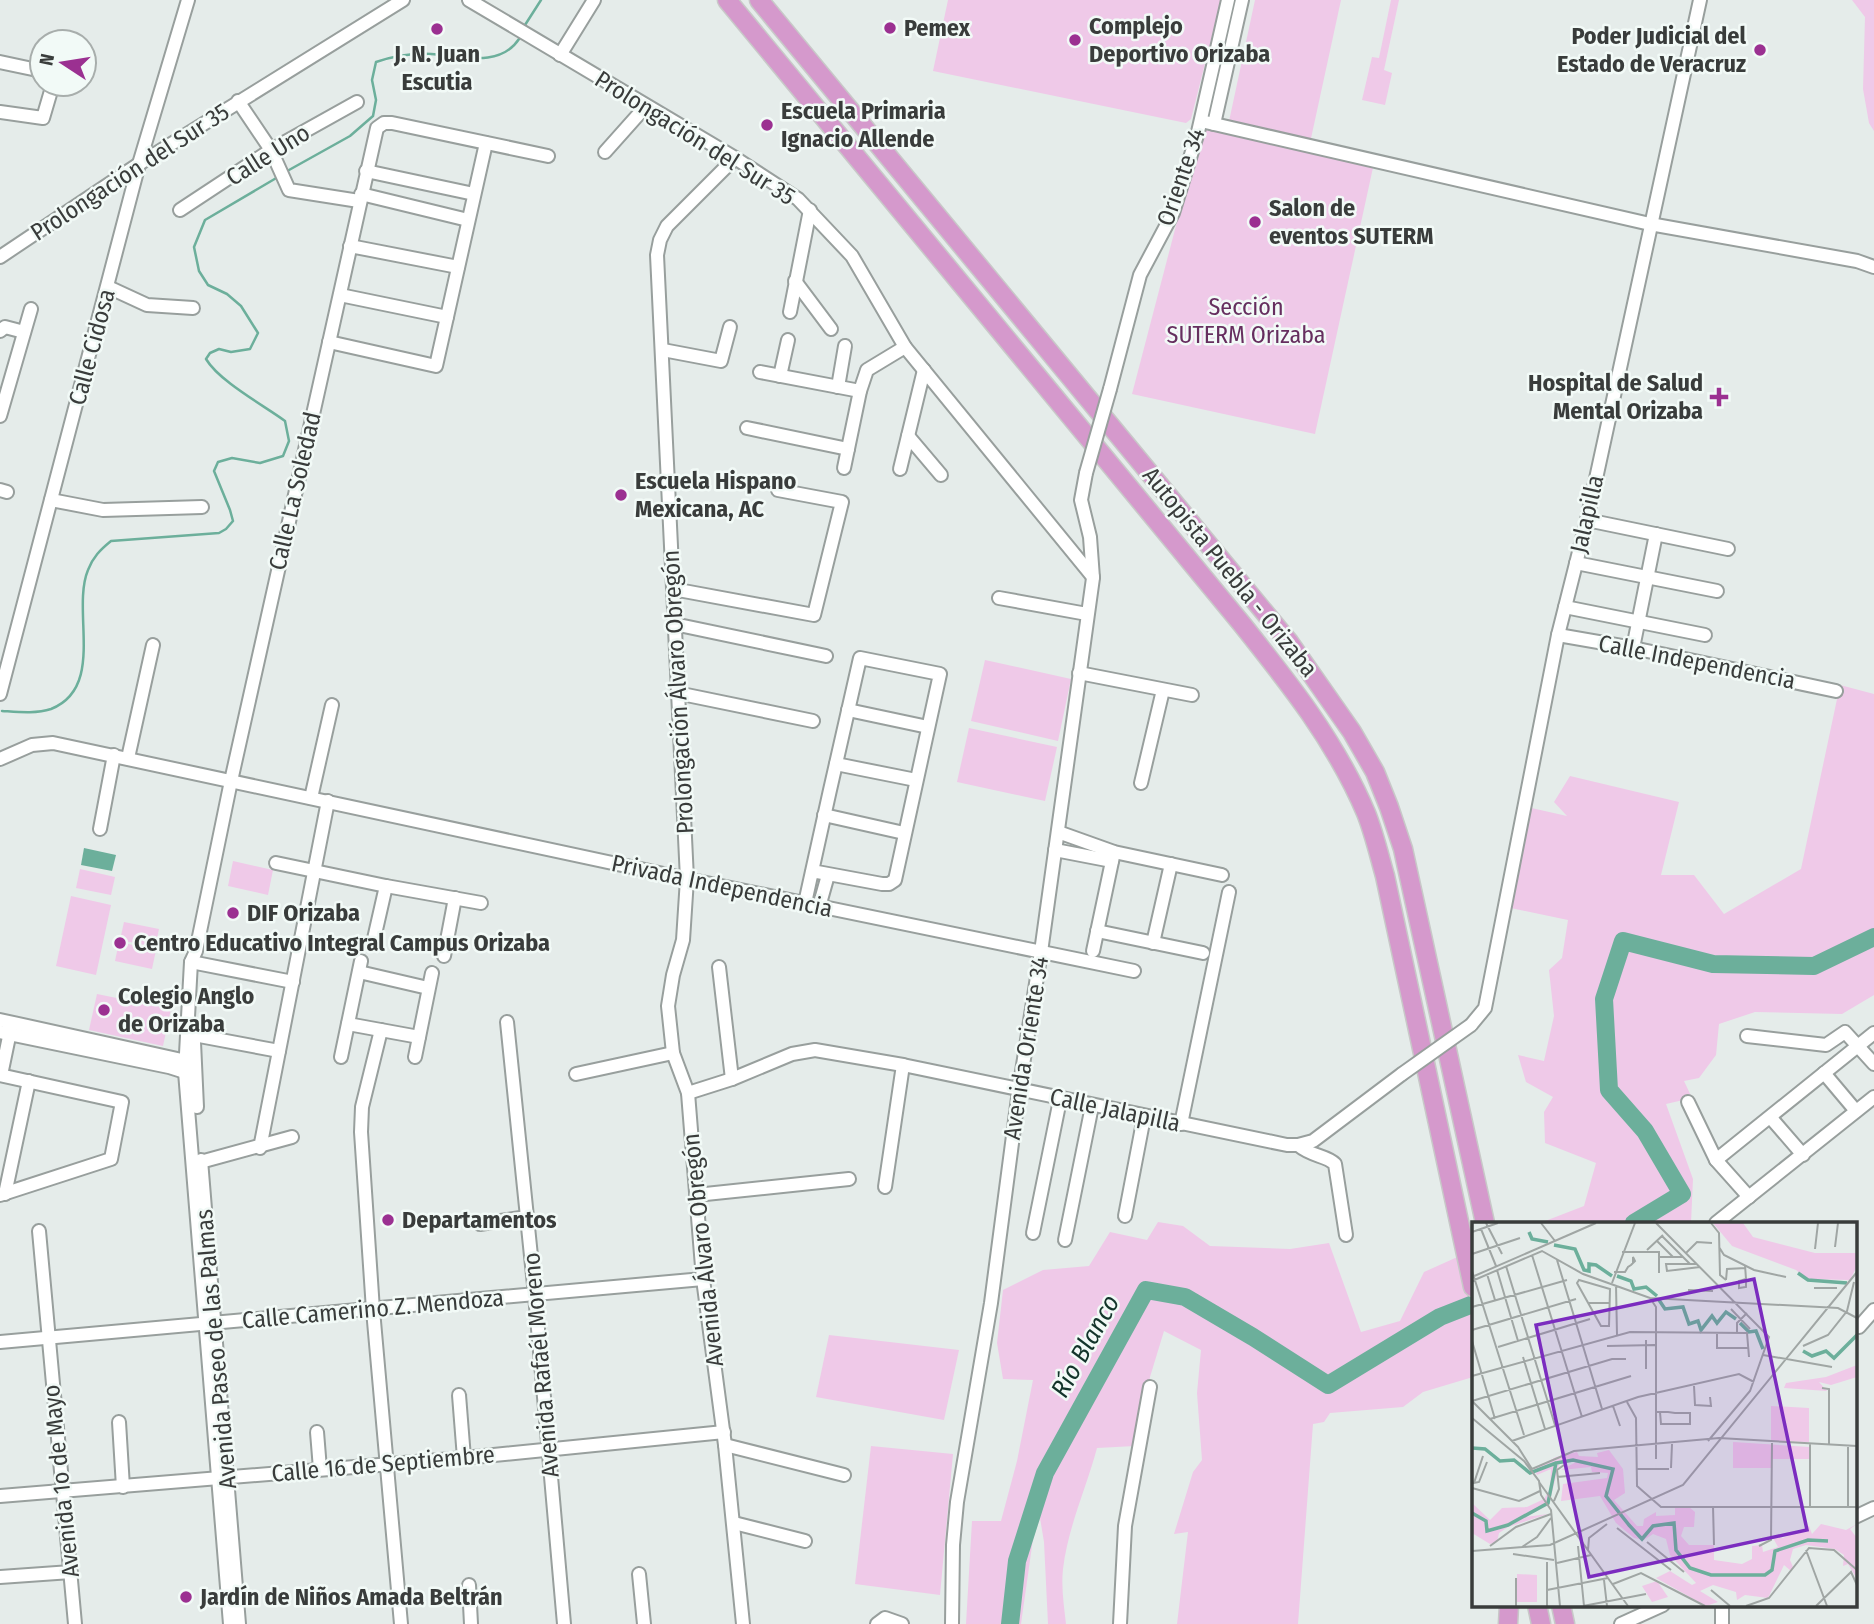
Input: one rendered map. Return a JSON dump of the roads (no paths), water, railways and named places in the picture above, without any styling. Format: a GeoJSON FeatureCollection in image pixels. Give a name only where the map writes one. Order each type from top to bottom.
{"type":"FeatureCollection","features":[{"type":"Feature","properties":{"kind":"highway","name":"Autopista Puebla - Orizaba"},"geometry":{"type":"LineString","coordinates":[[727,0],[1241,623],[1315,718],[1330,743],[1367,816],[1384,876],[1472,1282]]}},
{"type":"Feature","properties":{"kind":"highway","name":"Autopista Puebla - Orizaba"},"geometry":{"type":"LineString","coordinates":[[759,0],[1289,642],[1352,732],[1375,772],[1403,849],[1485,1222]]}},
{"type":"Feature","properties":{"kind":"highway"},"geometry":{"type":"LineString","coordinates":[[1508,1624],[1509,1606]]}},
{"type":"Feature","properties":{"kind":"highway"},"geometry":{"type":"LineString","coordinates":[[1537,1606],[1541,1624]]}},
{"type":"Feature","properties":{"kind":"highway"},"geometry":{"type":"LineString","coordinates":[[1562,1606],[1565,1624]]}},
{"type":"Feature","properties":{"kind":"street","name":"Calle Cidosa"},"geometry":{"type":"LineString","coordinates":[[0,694],[139,164],[188,0]]}},
{"type":"Feature","properties":{"kind":"street","name":"Prolongación del Sur 35"},"geometry":{"type":"LineString","coordinates":[[0,257],[139,164],[403,0]]}},
{"type":"Feature","properties":{"kind":"street","name":"Prolongación del Sur 35"},"geometry":{"type":"LineString","coordinates":[[469,0],[799,199],[852,256],[905,347],[1093,578]]}},
{"type":"Feature","properties":{"kind":"street"},"geometry":{"type":"LineString","coordinates":[[560,55],[594,0]]}},
{"type":"Feature","properties":{"kind":"street","name":"Jalapilla"},"geometry":{"type":"LineString","coordinates":[[1298,1145],[1312,1141],[1472,1025],[1485,1008],[1503,905],[1559,635],[1587,520],[1700,0]]}},
{"type":"Feature","properties":{"kind":"street"},"geometry":{"type":"LineString","coordinates":[[1228,1],[1242,2],[1226,69],[1207,123],[1650,224],[1857,261],[1874,267]]}},
{"type":"Feature","properties":{"kind":"street","name":"Oriente 34"},"geometry":{"type":"LineString","coordinates":[[1086,473],[1140,275],[1174,213],[1207,123],[1213,66],[1228,1]]}},
{"type":"Feature","properties":{"kind":"street"},"geometry":{"type":"LineString","coordinates":[[0,62],[28,68]]}},
{"type":"Feature","properties":{"kind":"street"},"geometry":{"type":"LineString","coordinates":[[1213,66],[1226,69]]}},
{"type":"Feature","properties":{"kind":"street"},"geometry":{"type":"LineString","coordinates":[[0,111],[43,118],[48,98]]}},
{"type":"Feature","properties":{"kind":"street"},"geometry":{"type":"LineString","coordinates":[[238,101],[271,150],[289,190],[360,198],[468,220]]}},
{"type":"Feature","properties":{"kind":"street","name":"Calle Uno"},"geometry":{"type":"LineString","coordinates":[[180,210],[271,150],[357,102]]}},
{"type":"Feature","properties":{"kind":"street"},"geometry":{"type":"LineString","coordinates":[[605,152],[646,106]]}},
{"type":"Feature","properties":{"kind":"street","name":"Calle La Soledad"},"geometry":{"type":"LineString","coordinates":[[231,781],[377,128],[384,123],[392,123],[486,143]]}},
{"type":"Feature","properties":{"kind":"street"},"geometry":{"type":"LineString","coordinates":[[329,342],[436,366],[486,143],[548,156]]}},
{"type":"Feature","properties":{"kind":"street","name":"Prolongación Álvaro Obregón"},"geometry":{"type":"LineString","coordinates":[[687,879],[657,255],[667,226],[735,158]]}},
{"type":"Feature","properties":{"kind":"street"},"geometry":{"type":"LineString","coordinates":[[366,171],[474,194]]}},
{"type":"Feature","properties":{"kind":"street"},"geometry":{"type":"LineString","coordinates":[[790,312],[810,210]]}},
{"type":"Feature","properties":{"kind":"street"},"geometry":{"type":"LineString","coordinates":[[350,246],[458,267]]}},
{"type":"Feature","properties":{"kind":"street"},"geometry":{"type":"LineString","coordinates":[[795,281],[831,329]]}},
{"type":"Feature","properties":{"kind":"street"},"geometry":{"type":"LineString","coordinates":[[107,287],[147,305],[192,308]]}},
{"type":"Feature","properties":{"kind":"street"},"geometry":{"type":"LineString","coordinates":[[340,295],[447,317]]}},
{"type":"Feature","properties":{"kind":"street"},"geometry":{"type":"LineString","coordinates":[[0,416],[31,309]]}},
{"type":"Feature","properties":{"kind":"street"},"geometry":{"type":"LineString","coordinates":[[0,331],[5,327],[24,332]]}},
{"type":"Feature","properties":{"kind":"street"},"geometry":{"type":"LineString","coordinates":[[663,350],[721,361],[730,327]]}},
{"type":"Feature","properties":{"kind":"street"},"geometry":{"type":"LineString","coordinates":[[780,376],[788,340]]}},
{"type":"Feature","properties":{"kind":"street"},"geometry":{"type":"LineString","coordinates":[[838,387],[845,346]]}},
{"type":"Feature","properties":{"kind":"street"},"geometry":{"type":"LineString","coordinates":[[844,468],[867,370],[905,347]]}},
{"type":"Feature","properties":{"kind":"street"},"geometry":{"type":"LineString","coordinates":[[900,469],[924,370]]}},
{"type":"Feature","properties":{"kind":"street"},"geometry":{"type":"LineString","coordinates":[[760,372],[860,391]]}},
{"type":"Feature","properties":{"kind":"street"},"geometry":{"type":"LineString","coordinates":[[747,428],[848,449]]}},
{"type":"Feature","properties":{"kind":"street"},"geometry":{"type":"LineString","coordinates":[[908,436],[941,475]]}},
{"type":"Feature","properties":{"kind":"street","name":"Avenida Oriente 34"},"geometry":{"type":"LineString","coordinates":[[952,1624],[953,1545],[957,1502],[991,1303],[1018,1090],[1041,952],[1093,578],[1090,537],[1081,500],[1086,473]]}},
{"type":"Feature","properties":{"kind":"street"},"geometry":{"type":"LineString","coordinates":[[673,589],[814,615],[842,502],[778,489]]}},
{"type":"Feature","properties":{"kind":"street"},"geometry":{"type":"LineString","coordinates":[[51,500],[103,510],[202,507]]}},
{"type":"Feature","properties":{"kind":"street"},"geometry":{"type":"LineString","coordinates":[[1587,520],[1728,548]]}},
{"type":"Feature","properties":{"kind":"street"},"geometry":{"type":"LineString","coordinates":[[1633,648],[1656,534]]}},
{"type":"Feature","properties":{"kind":"street"},"geometry":{"type":"LineString","coordinates":[[1576,563],[1717,591]]}},
{"type":"Feature","properties":{"kind":"street"},"geometry":{"type":"LineString","coordinates":[[999,598],[1087,614]]}},
{"type":"Feature","properties":{"kind":"street"},"geometry":{"type":"LineString","coordinates":[[1565,607],[1705,635]]}},
{"type":"Feature","properties":{"kind":"street"},"geometry":{"type":"LineString","coordinates":[[674,624],[826,656]]}},
{"type":"Feature","properties":{"kind":"street","name":"Calle Independencia"},"geometry":{"type":"LineString","coordinates":[[1559,635],[1836,691]]}},
{"type":"Feature","properties":{"kind":"street"},"geometry":{"type":"LineString","coordinates":[[128,758],[153,645]]}},
{"type":"Feature","properties":{"kind":"street"},"geometry":{"type":"LineString","coordinates":[[805,903],[824,815],[860,658],[940,674],[895,880],[889,884],[812,871]]}},
{"type":"Feature","properties":{"kind":"street"},"geometry":{"type":"LineString","coordinates":[[1079,673],[1192,695]]}},
{"type":"Feature","properties":{"kind":"street"},"geometry":{"type":"LineString","coordinates":[[1141,783],[1163,690]]}},
{"type":"Feature","properties":{"kind":"street"},"geometry":{"type":"LineString","coordinates":[[677,693],[813,722]]}},
{"type":"Feature","properties":{"kind":"street"},"geometry":{"type":"LineString","coordinates":[[311,798],[332,705]]}},
{"type":"Feature","properties":{"kind":"street"},"geometry":{"type":"LineString","coordinates":[[848,710],[928,727]]}},
{"type":"Feature","properties":{"kind":"street","name":"Privada Independencia"},"geometry":{"type":"LineString","coordinates":[[0,759],[44,743],[114,755],[819,907],[1135,971]]}},
{"type":"Feature","properties":{"kind":"street"},"geometry":{"type":"LineString","coordinates":[[100,829],[114,755]]}},
{"type":"Feature","properties":{"kind":"street"},"geometry":{"type":"LineString","coordinates":[[836,764],[916,780]]}},
{"type":"Feature","properties":{"kind":"street","name":"Avenida Paseo de las Palmas"},"geometry":{"type":"LineString","coordinates":[[197,1164],[184,1066],[187,988],[231,781]]}},
{"type":"Feature","properties":{"kind":"street"},"geometry":{"type":"LineString","coordinates":[[260,1148],[328,801]]}},
{"type":"Feature","properties":{"kind":"street"},"geometry":{"type":"LineString","coordinates":[[824,815],[904,833]]}},
{"type":"Feature","properties":{"kind":"street"},"geometry":{"type":"LineString","coordinates":[[1058,832],[1113,857]]}},
{"type":"Feature","properties":{"kind":"street"},"geometry":{"type":"LineString","coordinates":[[1055,850],[1171,864],[1222,875]]}},
{"type":"Feature","properties":{"kind":"street"},"geometry":{"type":"LineString","coordinates":[[1093,951],[1113,857]]}},
{"type":"Feature","properties":{"kind":"street"},"geometry":{"type":"LineString","coordinates":[[276,863],[481,902]]}},
{"type":"Feature","properties":{"kind":"street"},"geometry":{"type":"LineString","coordinates":[[1153,943],[1171,864]]}},
{"type":"Feature","properties":{"kind":"street"},"geometry":{"type":"LineString","coordinates":[[819,907],[828,875]]}},
{"type":"Feature","properties":{"kind":"street","name":"Avenida Álvaro Obregón"},"geometry":{"type":"LineString","coordinates":[[687,879],[682,940],[669,993],[673,1053],[688,1093],[703,1279],[734,1523],[743,1624]]}},
{"type":"Feature","properties":{"kind":"street"},"geometry":{"type":"LineString","coordinates":[[373,943],[386,886]]}},
{"type":"Feature","properties":{"kind":"street"},"geometry":{"type":"LineString","coordinates":[[1181,1124],[1230,892]]}},
{"type":"Feature","properties":{"kind":"street"},"geometry":{"type":"LineString","coordinates":[[444,956],[454,898]]}},
{"type":"Feature","properties":{"kind":"street"},"geometry":{"type":"LineString","coordinates":[[1097,931],[1203,953]]}},
{"type":"Feature","properties":{"kind":"street"},"geometry":{"type":"LineString","coordinates":[[195,959],[293,982]]}},
{"type":"Feature","properties":{"kind":"street","name":"Avenida Paseo de las Palmas"},"geometry":{"type":"LineString","coordinates":[[195,959],[194,1035],[184,1066],[197,1164],[223,1478],[239,1624]]}},
{"type":"Feature","properties":{"kind":"street"},"geometry":{"type":"LineString","coordinates":[[341,1057],[360,967],[428,988]]}},
{"type":"Feature","properties":{"kind":"street"},"geometry":{"type":"LineString","coordinates":[[719,967],[732,1079]]}},
{"type":"Feature","properties":{"kind":"street"},"geometry":{"type":"LineString","coordinates":[[415,1057],[432,973]]}},
{"type":"Feature","properties":{"kind":"street","name":"Avenida Rafaél Moreno"},"geometry":{"type":"LineString","coordinates":[[507,1023],[535,1295],[564,1624]]}},
{"type":"Feature","properties":{"kind":"street"},"geometry":{"type":"LineString","coordinates":[[348,1024],[419,1037]]}},
{"type":"Feature","properties":{"kind":"street"},"geometry":{"type":"LineString","coordinates":[[2,1195],[111,1159],[122,1102],[0,1075],[6,1027],[184,1066]]}},
{"type":"Feature","properties":{"kind":"street"},"geometry":{"type":"LineString","coordinates":[[381,1030],[361,1121],[373,1310],[401,1624]]}},
{"type":"Feature","properties":{"kind":"street"},"geometry":{"type":"LineString","coordinates":[[1747,1036],[1826,1045],[1845,1032],[1874,1064]]}},
{"type":"Feature","properties":{"kind":"street"},"geometry":{"type":"LineString","coordinates":[[1716,1160],[1874,1033]]}},
{"type":"Feature","properties":{"kind":"street"},"geometry":{"type":"LineString","coordinates":[[194,1035],[279,1051]]}},
{"type":"Feature","properties":{"kind":"street","name":"Calle Jalapilla"},"geometry":{"type":"LineString","coordinates":[[688,1093],[805,1050],[830,1052],[1144,1117],[1298,1145],[1308,1153],[1331,1160],[1335,1164],[1346,1235]]}},
{"type":"Feature","properties":{"kind":"street"},"geometry":{"type":"LineString","coordinates":[[576,1074],[673,1053]]}},
{"type":"Feature","properties":{"kind":"street"},"geometry":{"type":"LineString","coordinates":[[885,1187],[903,1065]]}},
{"type":"Feature","properties":{"kind":"street"},"geometry":{"type":"LineString","coordinates":[[1824,1073],[1856,1111]]}},
{"type":"Feature","properties":{"kind":"street"},"geometry":{"type":"LineString","coordinates":[[2,1195],[30,1081]]}},
{"type":"Feature","properties":{"kind":"street"},"geometry":{"type":"LineString","coordinates":[[1717,1222],[1874,1097]]}},
{"type":"Feature","properties":{"kind":"street"},"geometry":{"type":"LineString","coordinates":[[1033,1233],[1060,1100]]}},
{"type":"Feature","properties":{"kind":"street"},"geometry":{"type":"LineString","coordinates":[[1688,1102],[1716,1160],[1749,1197]]}},
{"type":"Feature","properties":{"kind":"street"},"geometry":{"type":"LineString","coordinates":[[1065,1240],[1092,1106]]}},
{"type":"Feature","properties":{"kind":"street"},"geometry":{"type":"LineString","coordinates":[[1125,1216],[1144,1117]]}},
{"type":"Feature","properties":{"kind":"street"},"geometry":{"type":"LineString","coordinates":[[1771,1118],[1803,1155]]}},
{"type":"Feature","properties":{"kind":"street"},"geometry":{"type":"LineString","coordinates":[[197,1164],[292,1138]]}},
{"type":"Feature","properties":{"kind":"street"},"geometry":{"type":"LineString","coordinates":[[696,1195],[849,1179]]}},
{"type":"Feature","properties":{"kind":"street"},"geometry":{"type":"LineString","coordinates":[[480,1223],[527,1217]]}},
{"type":"Feature","properties":{"kind":"street","name":"Avenida 1o de Mayo"},"geometry":{"type":"LineString","coordinates":[[39,1231],[75,1624]]}},
{"type":"Feature","properties":{"kind":"street","name":"Calle Camerino Z. Mendoza"},"geometry":{"type":"LineString","coordinates":[[0,1342],[703,1279]]}},
{"type":"Feature","properties":{"kind":"street"},"geometry":{"type":"LineString","coordinates":[[1859,1327],[1874,1310]]}},
{"type":"Feature","properties":{"kind":"street"},"geometry":{"type":"LineString","coordinates":[[1120,1624],[1125,1526],[1150,1387]]}},
{"type":"Feature","properties":{"kind":"street"},"geometry":{"type":"LineString","coordinates":[[459,1395],[464,1458]]}},
{"type":"Feature","properties":{"kind":"street"},"geometry":{"type":"LineString","coordinates":[[119,1422],[123,1487]]}},
{"type":"Feature","properties":{"kind":"street"},"geometry":{"type":"LineString","coordinates":[[317,1433],[320,1469]]}},
{"type":"Feature","properties":{"kind":"street","name":"Calle 16 de Septiembre"},"geometry":{"type":"LineString","coordinates":[[0,1496],[548,1449],[724,1438],[845,1475]]}},
{"type":"Feature","properties":{"kind":"street","name":"Avenida Paseo de las Palmas"},"geometry":{"type":"LineString","coordinates":[[223,1478],[230,1624]]}},
{"type":"Feature","properties":{"kind":"street"},"geometry":{"type":"LineString","coordinates":[[1856,1517],[1874,1508]]}},
{"type":"Feature","properties":{"kind":"street"},"geometry":{"type":"LineString","coordinates":[[734,1523],[805,1541]]}},
{"type":"Feature","properties":{"kind":"street"},"geometry":{"type":"LineString","coordinates":[[0,1577],[71,1572]]}},
{"type":"Feature","properties":{"kind":"street"},"geometry":{"type":"LineString","coordinates":[[639,1574],[644,1624]]}},
{"type":"Feature","properties":{"kind":"street"},"geometry":{"type":"LineString","coordinates":[[469,1585],[471,1624]]}},
{"type":"Feature","properties":{"kind":"street"},"geometry":{"type":"LineString","coordinates":[[1621,1624],[1661,1606]]}},
{"type":"Feature","properties":{"kind":"street"},"geometry":{"type":"LineString","coordinates":[[1722,1606],[1722,1624]]}},
{"type":"Feature","properties":{"kind":"street"},"geometry":{"type":"LineString","coordinates":[[877,1624],[885,1618],[902,1624]]}},
{"type":"Feature","properties":{"kind":"waterway"},"geometry":{"type":"LineString","coordinates":[[525,25],[541,0]]}},
{"type":"Feature","properties":{"kind":"waterway"},"geometry":{"type":"LineString","coordinates":[[289,170],[350,136],[373,116],[376,100],[372,80],[376,62],[417,54],[491,57],[511,48],[519,39]]}},
{"type":"Feature","properties":{"kind":"waterway"},"geometry":{"type":"LineString","coordinates":[[2,711],[33,712],[51,709],[68,698],[78,684],[84,647],[84,587],[90,565],[103,548],[111,541],[219,533],[233,521],[214,471],[218,462],[232,458],[260,463],[283,456],[289,441],[285,421],[231,384],[206,359],[210,353],[219,349],[231,352],[250,349],[258,333],[241,306],[227,294],[208,285],[199,271],[194,247],[205,220],[278,177]]}},
{"type":"Feature","properties":{"kind":"waterway","name":"Río Blanco"},"geometry":{"type":"LineString","coordinates":[[1636,1222],[1682,1194],[1645,1131],[1609,1090],[1604,999],[1623,941],[1713,964],[1814,966],[1874,937]]}},
{"type":"Feature","properties":{"kind":"waterway","name":"Río Blanco"},"geometry":{"type":"LineString","coordinates":[[1010,1624],[1017,1561],[1045,1473],[1146,1290],[1185,1297],[1328,1385],[1440,1317],[1472,1304]]}},
{"type":"Feature","properties":{"kind":"place","name":"Pemex"},"geometry":{"type":"Point","coordinates":[890,28]}},
{"type":"Feature","properties":{"kind":"place","name":"J. N. Juan Escutia"},"geometry":{"type":"Point","coordinates":[437,29]}},
{"type":"Feature","properties":{"kind":"place","name":"Complejo Deportivo Orizaba"},"geometry":{"type":"Point","coordinates":[1075,40]}},
{"type":"Feature","properties":{"kind":"place","name":"Poder Judicial del Estado de Veracruz"},"geometry":{"type":"Point","coordinates":[1760,50]}},
{"type":"Feature","properties":{"kind":"place","name":"Escuela Primaria Ignacio Allende"},"geometry":{"type":"Point","coordinates":[767,125]}},
{"type":"Feature","properties":{"kind":"place","name":"Salon de eventos SUTERM"},"geometry":{"type":"Point","coordinates":[1255,222]}},
{"type":"Feature","properties":{"kind":"place","name":"Hospital de Salud Mental Orizaba"},"geometry":{"type":"Point","coordinates":[1719,397]}},
{"type":"Feature","properties":{"kind":"place","name":"Escuela Hispano Mexicana, AC"},"geometry":{"type":"Point","coordinates":[621,495]}},
{"type":"Feature","properties":{"kind":"place","name":"DIF Orizaba"},"geometry":{"type":"Point","coordinates":[233,913]}},
{"type":"Feature","properties":{"kind":"place","name":"Centro Educativo Integral Campus Orizaba"},"geometry":{"type":"Point","coordinates":[120,943]}},
{"type":"Feature","properties":{"kind":"place","name":"Colegio Anglo de Orizaba"},"geometry":{"type":"Point","coordinates":[104,1010]}},
{"type":"Feature","properties":{"kind":"place","name":"Departamentos"},"geometry":{"type":"Point","coordinates":[388,1220]}},
{"type":"Feature","properties":{"kind":"place","name":"Jardín de Niños Amada Beltrán"},"geometry":{"type":"Point","coordinates":[186,1597]}},
{"type":"Feature","properties":{"kind":"park label","name":"Sección SUTERM Orizaba"},"geometry":{"type":"Point","coordinates":[1246,321]}}]}
